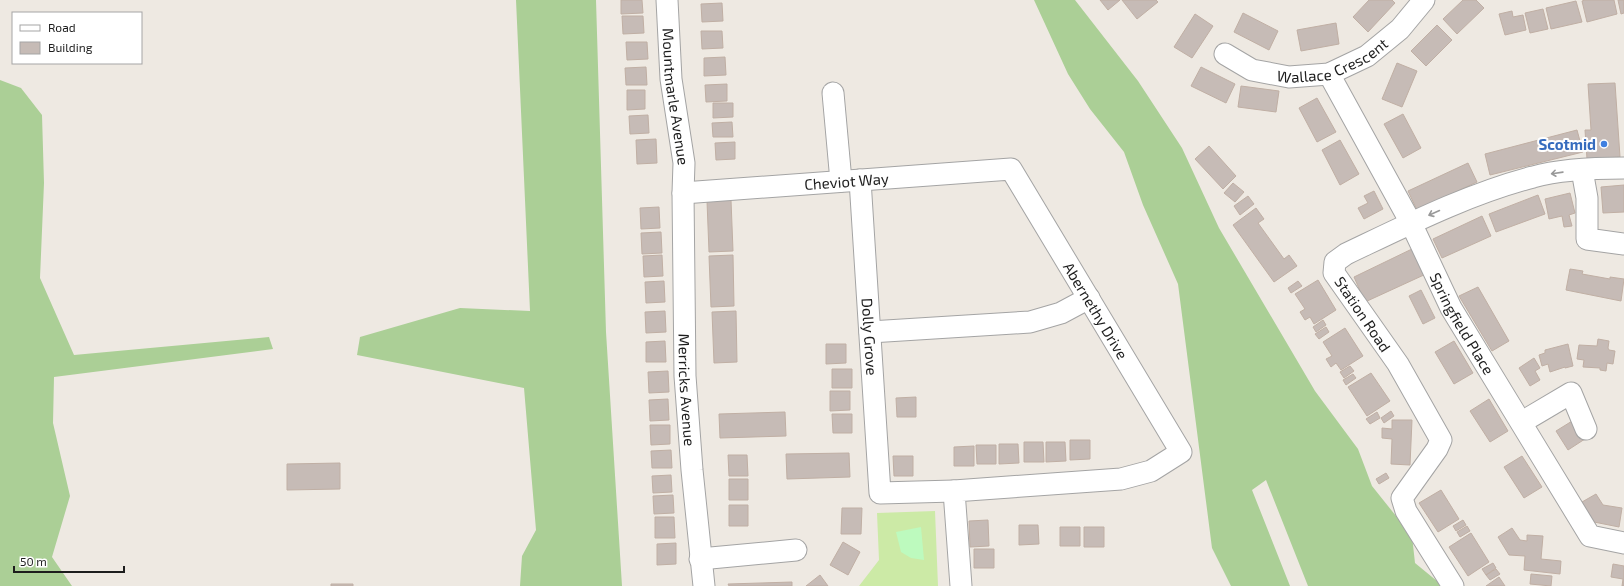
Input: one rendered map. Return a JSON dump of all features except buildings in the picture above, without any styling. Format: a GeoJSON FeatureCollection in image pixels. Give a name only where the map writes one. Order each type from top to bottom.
{"type":"FeatureCollection","features":[{"type":"Feature","properties":{"kind":"street","name":"Mountmarle Avenue"},"geometry":{"type":"LineString","coordinates":[[667,0],[671,79],[684,163],[683,193]]}},
{"type":"Feature","properties":{"kind":"street","name":"Wallace Crescent"},"geometry":{"type":"LineString","coordinates":[[1225,54],[1252,70],[1289,77],[1329,74],[1367,56],[1400,29],[1424,0]]}},
{"type":"Feature","properties":{"kind":"street","name":"Springfield Place"},"geometry":{"type":"LineString","coordinates":[[1329,74],[1411,223],[1451,308],[1522,422],[1590,536],[1624,543]]}},
{"type":"Feature","properties":{"kind":"street","name":"Dolly Grove"},"geometry":{"type":"LineString","coordinates":[[833,93],[850,181],[870,332],[880,493],[954,491]]}},
{"type":"Feature","properties":{"kind":"street","name":"Station Road"},"geometry":{"type":"LineString","coordinates":[[1453,586],[1406,511],[1402,498],[1437,449],[1441,440],[1398,364],[1334,274],[1335,262],[1346,254],[1411,223],[1484,192],[1534,176],[1582,170],[1624,168]]}},
{"type":"Feature","properties":{"kind":"street","name":"Cheviot Way"},"geometry":{"type":"LineString","coordinates":[[683,193],[1011,169]]}},
{"type":"Feature","properties":{"kind":"street","name":"Abernethy Drive"},"geometry":{"type":"LineString","coordinates":[[954,491],[1121,479],[1151,471],[1181,452],[1011,169]]}},
{"type":"Feature","properties":{"kind":"street"},"geometry":{"type":"LineString","coordinates":[[1582,170],[1587,198],[1587,239],[1624,244]]}},
{"type":"Feature","properties":{"kind":"street","name":"Merricks Avenue"},"geometry":{"type":"LineString","coordinates":[[683,193],[685,376],[700,559],[704,586]]}},
{"type":"Feature","properties":{"kind":"street"},"geometry":{"type":"LineString","coordinates":[[870,332],[1030,322],[1061,313],[1089,298]]}},
{"type":"Feature","properties":{"kind":"street"},"geometry":{"type":"LineString","coordinates":[[1522,422],[1571,393],[1582,402],[1586,429]]}},
{"type":"Feature","properties":{"kind":"street"},"geometry":{"type":"LineString","coordinates":[[954,491],[961,586]]}},
{"type":"Feature","properties":{"kind":"street"},"geometry":{"type":"LineString","coordinates":[[700,559],[796,550]]}},
{"type":"Feature","properties":{"kind":"green space"},"geometry":{"type":"Polygon","coordinates":[[[516,0],[596,0],[606,332],[622,586],[520,586],[522,556],[536,530],[524,388],[357,355],[360,337],[460,308],[530,311],[516,0]]]}},
{"type":"Feature","properties":{"kind":"green space"},"geometry":{"type":"Polygon","coordinates":[[[1034,0],[1075,0],[1138,81],[1182,148],[1219,228],[1315,391],[1358,449],[1372,486],[1412,536],[1415,563],[1443,586],[1308,586],[1266,480],[1252,490],[1290,586],[1231,586],[1212,548],[1178,284],[1143,205],[1124,152],[1090,109],[1068,74],[1034,0]]]}},
{"type":"Feature","properties":{"kind":"green space"},"geometry":{"type":"Polygon","coordinates":[[[0,80],[21,88],[42,115],[44,183],[40,278],[74,355],[269,337],[273,349],[54,377],[53,423],[70,496],[52,557],[72,586],[0,586],[0,80]]]}},
{"type":"Feature","properties":{"kind":"green space"},"geometry":{"type":"Polygon","coordinates":[[[935,511],[938,586],[859,586],[879,560],[877,513],[935,511]]]}},
{"type":"Feature","properties":{"kind":"green space"},"geometry":{"type":"Polygon","coordinates":[[[921,527],[924,560],[911,558],[901,552],[896,532],[921,527]]]}},
{"type":"Feature","properties":{"kind":"place","name":"Scotmid"},"geometry":{"type":"Point","coordinates":[1604,144]}}]}
